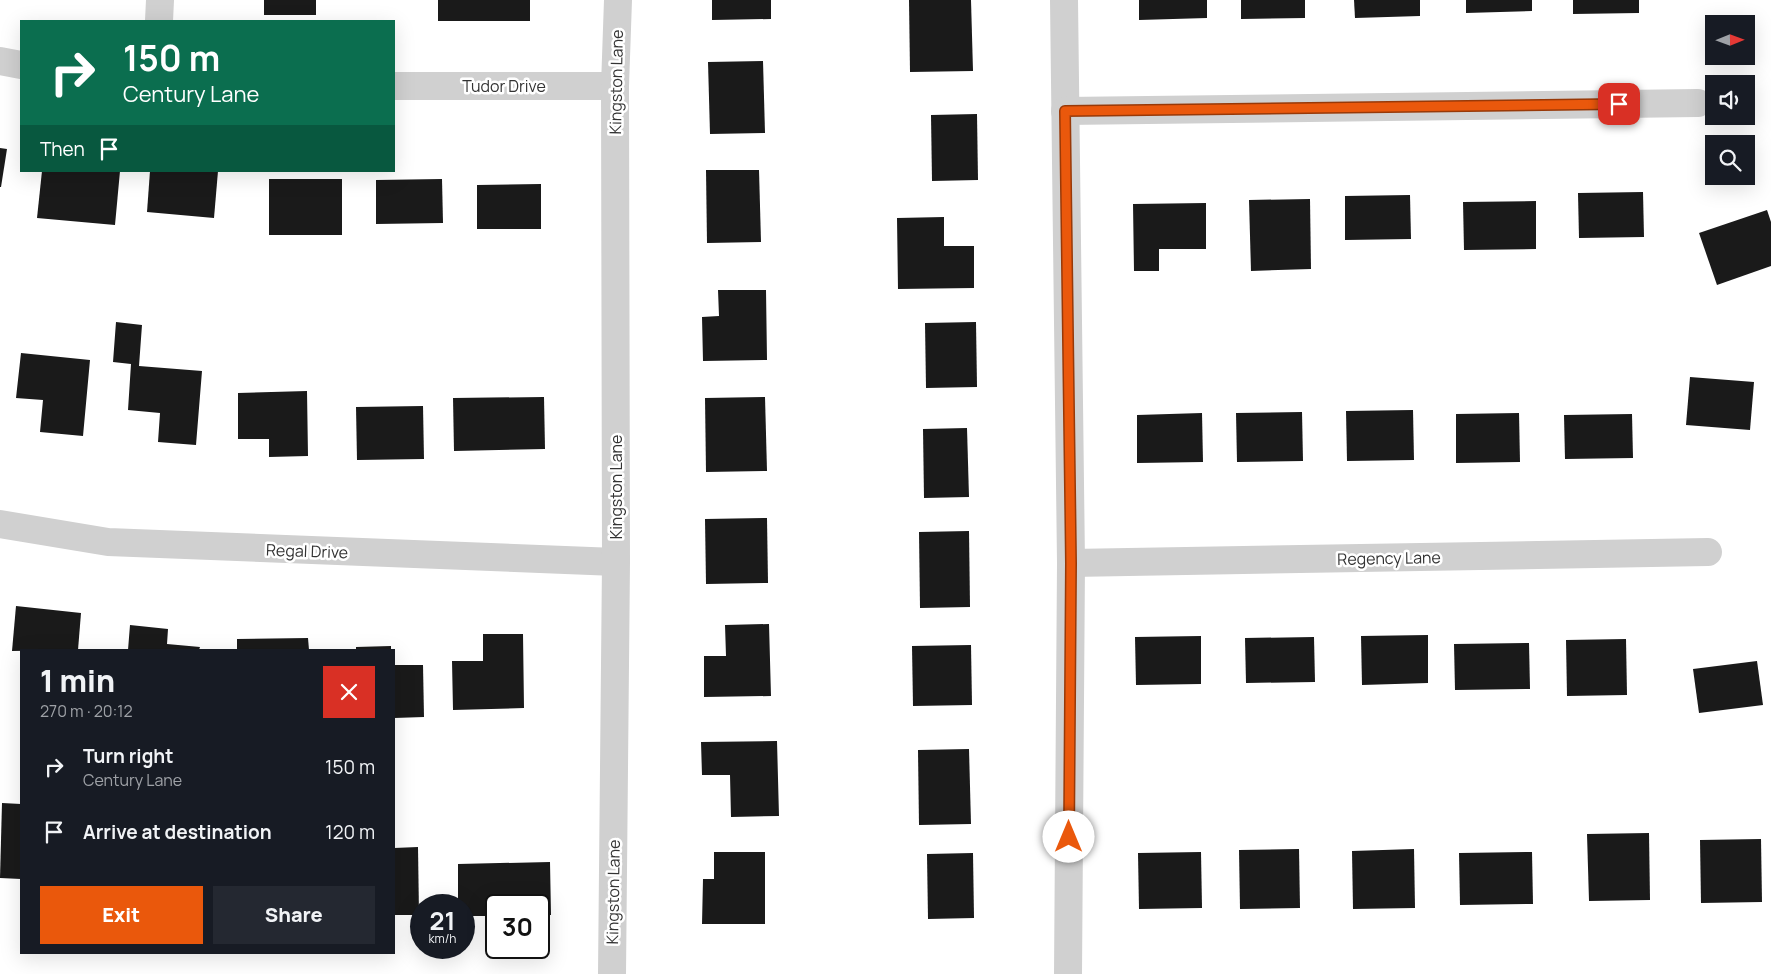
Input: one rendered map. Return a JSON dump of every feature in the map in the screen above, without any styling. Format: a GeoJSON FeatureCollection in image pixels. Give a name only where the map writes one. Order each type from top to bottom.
{"type":"FeatureCollection","features":[{"type":"Feature","properties":{"kind":"street"},"geometry":{"type":"LineString","coordinates":[[159,20],[160,0]]}},
{"type":"Feature","properties":{"kind":"street","name":"Kingston Lane"},"geometry":{"type":"LineString","coordinates":[[612,974],[616,562],[615,86],[618,0]]}},
{"type":"Feature","properties":{"kind":"street"},"geometry":{"type":"LineString","coordinates":[[1064,0],[1071,563],[1068,974]]}},
{"type":"Feature","properties":{"kind":"street"},"geometry":{"type":"LineString","coordinates":[[0,62],[20,65]]}},
{"type":"Feature","properties":{"kind":"street","name":"Tudor Drive"},"geometry":{"type":"LineString","coordinates":[[395,86],[615,86]]}},
{"type":"Feature","properties":{"kind":"street"},"geometry":{"type":"LineString","coordinates":[[1065,111],[1698,103]]}},
{"type":"Feature","properties":{"kind":"street","name":"Regal Drive"},"geometry":{"type":"LineString","coordinates":[[0,524],[108,542],[616,562]]}},
{"type":"Feature","properties":{"kind":"street","name":"Regency Lane"},"geometry":{"type":"LineString","coordinates":[[1071,563],[1708,552]]}},
{"type":"Feature","properties":{"kind":"building"},"geometry":{"type":"Polygon","coordinates":[[[264,0],[316,0],[316,15],[264,15],[264,0]]]}},
{"type":"Feature","properties":{"kind":"building"},"geometry":{"type":"Polygon","coordinates":[[[438,0],[530,0],[530,21],[438,21],[438,0]]]}},
{"type":"Feature","properties":{"kind":"building"},"geometry":{"type":"Polygon","coordinates":[[[712,0],[771,0],[771,19],[712,20],[712,0]]]}},
{"type":"Feature","properties":{"kind":"building"},"geometry":{"type":"Polygon","coordinates":[[[909,0],[971,0],[973,71],[910,72],[909,0]]]}},
{"type":"Feature","properties":{"kind":"building"},"geometry":{"type":"Polygon","coordinates":[[[1139,0],[1207,0],[1207,18],[1139,20],[1139,0]]]}},
{"type":"Feature","properties":{"kind":"building"},"geometry":{"type":"Polygon","coordinates":[[[1241,0],[1305,0],[1305,18],[1241,19],[1241,0]]]}},
{"type":"Feature","properties":{"kind":"building"},"geometry":{"type":"Polygon","coordinates":[[[1354,0],[1420,0],[1420,16],[1355,18],[1354,0]]]}},
{"type":"Feature","properties":{"kind":"building"},"geometry":{"type":"Polygon","coordinates":[[[1466,0],[1532,0],[1532,11],[1466,13],[1466,0]]]}},
{"type":"Feature","properties":{"kind":"building"},"geometry":{"type":"Polygon","coordinates":[[[1573,0],[1639,0],[1639,13],[1573,14],[1573,0]]]}},
{"type":"Feature","properties":{"kind":"building"},"geometry":{"type":"Polygon","coordinates":[[[763,61],[765,133],[710,134],[708,62],[763,61]]]}},
{"type":"Feature","properties":{"kind":"building"},"geometry":{"type":"Polygon","coordinates":[[[977,114],[978,180],[932,181],[931,115],[977,114]]]}},
{"type":"Feature","properties":{"kind":"building"},"geometry":{"type":"Polygon","coordinates":[[[0,148],[7,149],[1,187],[0,187],[0,148]]]}},
{"type":"Feature","properties":{"kind":"building"},"geometry":{"type":"Polygon","coordinates":[[[706,170],[759,170],[761,242],[707,243],[706,170]]]}},
{"type":"Feature","properties":{"kind":"building"},"geometry":{"type":"Polygon","coordinates":[[[42,172],[120,172],[115,225],[37,218],[42,172]]]}},
{"type":"Feature","properties":{"kind":"building"},"geometry":{"type":"Polygon","coordinates":[[[150,172],[218,172],[214,218],[147,212],[150,172]]]}},
{"type":"Feature","properties":{"kind":"building"},"geometry":{"type":"Polygon","coordinates":[[[269,179],[342,179],[342,235],[269,235],[269,179]]]}},
{"type":"Feature","properties":{"kind":"building"},"geometry":{"type":"Polygon","coordinates":[[[442,179],[443,223],[376,224],[376,180],[442,179]]]}},
{"type":"Feature","properties":{"kind":"building"},"geometry":{"type":"Polygon","coordinates":[[[541,184],[541,229],[477,229],[477,185],[541,184]]]}},
{"type":"Feature","properties":{"kind":"building"},"geometry":{"type":"Polygon","coordinates":[[[1643,192],[1644,237],[1579,238],[1578,193],[1643,192]]]}},
{"type":"Feature","properties":{"kind":"building"},"geometry":{"type":"Polygon","coordinates":[[[1410,195],[1411,239],[1345,240],[1345,196],[1410,195]]]}},
{"type":"Feature","properties":{"kind":"building"},"geometry":{"type":"Polygon","coordinates":[[[1310,199],[1311,269],[1251,271],[1249,200],[1310,199]]]}},
{"type":"Feature","properties":{"kind":"building"},"geometry":{"type":"Polygon","coordinates":[[[1536,201],[1536,249],[1464,250],[1463,202],[1536,201]]]}},
{"type":"Feature","properties":{"kind":"building"},"geometry":{"type":"Polygon","coordinates":[[[1206,203],[1206,249],[1159,249],[1159,271],[1134,271],[1133,204],[1206,203]]]}},
{"type":"Feature","properties":{"kind":"building"},"geometry":{"type":"Polygon","coordinates":[[[1767,210],[1771,222],[1771,266],[1717,285],[1699,233],[1767,210]]]}},
{"type":"Feature","properties":{"kind":"building"},"geometry":{"type":"Polygon","coordinates":[[[944,217],[944,246],[974,246],[974,288],[898,289],[897,218],[944,217]]]}},
{"type":"Feature","properties":{"kind":"building"},"geometry":{"type":"Polygon","coordinates":[[[718,290],[766,290],[767,360],[703,361],[702,317],[719,316],[718,290]]]}},
{"type":"Feature","properties":{"kind":"building"},"geometry":{"type":"Polygon","coordinates":[[[116,322],[142,325],[139,366],[202,371],[196,445],[158,442],[160,413],[128,410],[131,364],[113,362],[116,322]]]}},
{"type":"Feature","properties":{"kind":"building"},"geometry":{"type":"Polygon","coordinates":[[[976,322],[977,387],[926,388],[925,323],[976,322]]]}},
{"type":"Feature","properties":{"kind":"building"},"geometry":{"type":"Polygon","coordinates":[[[21,353],[90,360],[83,436],[40,432],[43,400],[16,398],[21,353]]]}},
{"type":"Feature","properties":{"kind":"building"},"geometry":{"type":"Polygon","coordinates":[[[1690,377],[1754,382],[1750,430],[1686,425],[1690,377]]]}},
{"type":"Feature","properties":{"kind":"building"},"geometry":{"type":"Polygon","coordinates":[[[307,391],[308,456],[269,457],[269,439],[238,439],[238,393],[307,391]]]}},
{"type":"Feature","properties":{"kind":"building"},"geometry":{"type":"Polygon","coordinates":[[[544,397],[545,449],[454,451],[453,398],[544,397]]]}},
{"type":"Feature","properties":{"kind":"building"},"geometry":{"type":"Polygon","coordinates":[[[765,397],[767,471],[706,472],[705,398],[765,397]]]}},
{"type":"Feature","properties":{"kind":"building"},"geometry":{"type":"Polygon","coordinates":[[[423,406],[424,459],[357,460],[356,407],[423,406]]]}},
{"type":"Feature","properties":{"kind":"building"},"geometry":{"type":"Polygon","coordinates":[[[1413,410],[1414,460],[1347,461],[1346,411],[1413,410]]]}},
{"type":"Feature","properties":{"kind":"building"},"geometry":{"type":"Polygon","coordinates":[[[1302,412],[1303,461],[1237,462],[1236,413],[1302,412]]]}},
{"type":"Feature","properties":{"kind":"building"},"geometry":{"type":"Polygon","coordinates":[[[1202,413],[1203,462],[1137,463],[1137,415],[1202,413]]]}},
{"type":"Feature","properties":{"kind":"building"},"geometry":{"type":"Polygon","coordinates":[[[1519,413],[1520,462],[1456,463],[1456,414],[1519,413]]]}},
{"type":"Feature","properties":{"kind":"building"},"geometry":{"type":"Polygon","coordinates":[[[1632,414],[1633,458],[1565,459],[1564,415],[1632,414]]]}},
{"type":"Feature","properties":{"kind":"building"},"geometry":{"type":"Polygon","coordinates":[[[967,428],[969,497],[924,498],[923,429],[967,428]]]}},
{"type":"Feature","properties":{"kind":"building"},"geometry":{"type":"Polygon","coordinates":[[[767,518],[768,583],[706,584],[705,519],[767,518]]]}},
{"type":"Feature","properties":{"kind":"building"},"geometry":{"type":"Polygon","coordinates":[[[969,531],[970,607],[920,608],[919,532],[969,531]]]}},
{"type":"Feature","properties":{"kind":"building"},"geometry":{"type":"Polygon","coordinates":[[[16,606],[81,613],[78,649],[20,649],[20,651],[12,651],[16,606]]]}},
{"type":"Feature","properties":{"kind":"building"},"geometry":{"type":"Polygon","coordinates":[[[769,624],[771,696],[704,697],[704,656],[726,656],[725,625],[769,624]]]}},
{"type":"Feature","properties":{"kind":"building"},"geometry":{"type":"Polygon","coordinates":[[[130,625],[168,629],[167,644],[200,647],[199,649],[128,649],[130,625]]]}},
{"type":"Feature","properties":{"kind":"building"},"geometry":{"type":"Polygon","coordinates":[[[483,634],[523,634],[524,708],[453,710],[452,661],[483,661],[483,634]]]}},
{"type":"Feature","properties":{"kind":"building"},"geometry":{"type":"Polygon","coordinates":[[[1428,635],[1428,683],[1362,685],[1361,636],[1428,635]]]}},
{"type":"Feature","properties":{"kind":"building"},"geometry":{"type":"Polygon","coordinates":[[[1201,636],[1201,684],[1136,685],[1135,637],[1201,636]]]}},
{"type":"Feature","properties":{"kind":"building"},"geometry":{"type":"Polygon","coordinates":[[[1314,637],[1315,682],[1246,683],[1245,638],[1314,637]]]}},
{"type":"Feature","properties":{"kind":"building"},"geometry":{"type":"Polygon","coordinates":[[[308,638],[309,649],[237,649],[237,639],[308,638]]]}},
{"type":"Feature","properties":{"kind":"building"},"geometry":{"type":"Polygon","coordinates":[[[1626,639],[1627,695],[1567,696],[1566,640],[1626,639]]]}},
{"type":"Feature","properties":{"kind":"building"},"geometry":{"type":"Polygon","coordinates":[[[1529,643],[1530,689],[1455,690],[1454,644],[1529,643]]]}},
{"type":"Feature","properties":{"kind":"building"},"geometry":{"type":"Polygon","coordinates":[[[971,645],[972,705],[913,706],[912,646],[971,645]]]}},
{"type":"Feature","properties":{"kind":"building"},"geometry":{"type":"Polygon","coordinates":[[[391,646],[391,649],[356,649],[356,647],[391,646]]]}},
{"type":"Feature","properties":{"kind":"building"},"geometry":{"type":"Polygon","coordinates":[[[1757,661],[1763,705],[1699,713],[1693,669],[1757,661]]]}},
{"type":"Feature","properties":{"kind":"building"},"geometry":{"type":"Polygon","coordinates":[[[395,665],[423,665],[424,717],[395,718],[395,665]]]}},
{"type":"Feature","properties":{"kind":"building"},"geometry":{"type":"Polygon","coordinates":[[[777,741],[779,816],[731,817],[730,775],[702,775],[701,742],[777,741]]]}},
{"type":"Feature","properties":{"kind":"building"},"geometry":{"type":"Polygon","coordinates":[[[969,749],[971,824],[919,825],[918,750],[969,749]]]}},
{"type":"Feature","properties":{"kind":"building"},"geometry":{"type":"Polygon","coordinates":[[[2,803],[20,804],[20,879],[0,878],[2,803]]]}},
{"type":"Feature","properties":{"kind":"building"},"geometry":{"type":"Polygon","coordinates":[[[1649,833],[1650,900],[1589,901],[1587,834],[1649,833]]]}},
{"type":"Feature","properties":{"kind":"building"},"geometry":{"type":"Polygon","coordinates":[[[1761,839],[1762,902],[1701,903],[1700,840],[1761,839]]]}},
{"type":"Feature","properties":{"kind":"building"},"geometry":{"type":"Polygon","coordinates":[[[418,847],[419,894],[410,894],[410,915],[395,915],[395,848],[418,847]]]}},
{"type":"Feature","properties":{"kind":"building"},"geometry":{"type":"Polygon","coordinates":[[[1299,849],[1300,908],[1240,909],[1239,850],[1299,849]]]}},
{"type":"Feature","properties":{"kind":"building"},"geometry":{"type":"Polygon","coordinates":[[[1414,849],[1415,908],[1353,909],[1352,851],[1414,849]]]}},
{"type":"Feature","properties":{"kind":"building"},"geometry":{"type":"Polygon","coordinates":[[[714,852],[765,852],[765,924],[702,924],[703,879],[714,879],[714,852]]]}},
{"type":"Feature","properties":{"kind":"building"},"geometry":{"type":"Polygon","coordinates":[[[1201,852],[1202,908],[1139,909],[1138,853],[1201,852]]]}},
{"type":"Feature","properties":{"kind":"building"},"geometry":{"type":"Polygon","coordinates":[[[1532,852],[1533,904],[1460,905],[1459,853],[1532,852]]]}},
{"type":"Feature","properties":{"kind":"building"},"geometry":{"type":"Polygon","coordinates":[[[973,853],[974,918],[928,919],[927,854],[973,853]]]}},
{"type":"Feature","properties":{"kind":"building"},"geometry":{"type":"Polygon","coordinates":[[[550,862],[551,915],[550,894],[485,894],[485,916],[475,916],[475,894],[458,894],[458,864],[550,862]]]}},
{"type":"Feature","properties":{"kind":"route"},"geometry":{"type":"LineString","coordinates":[[1069,837],[1071,563],[1065,111],[1619,104]]}}]}
